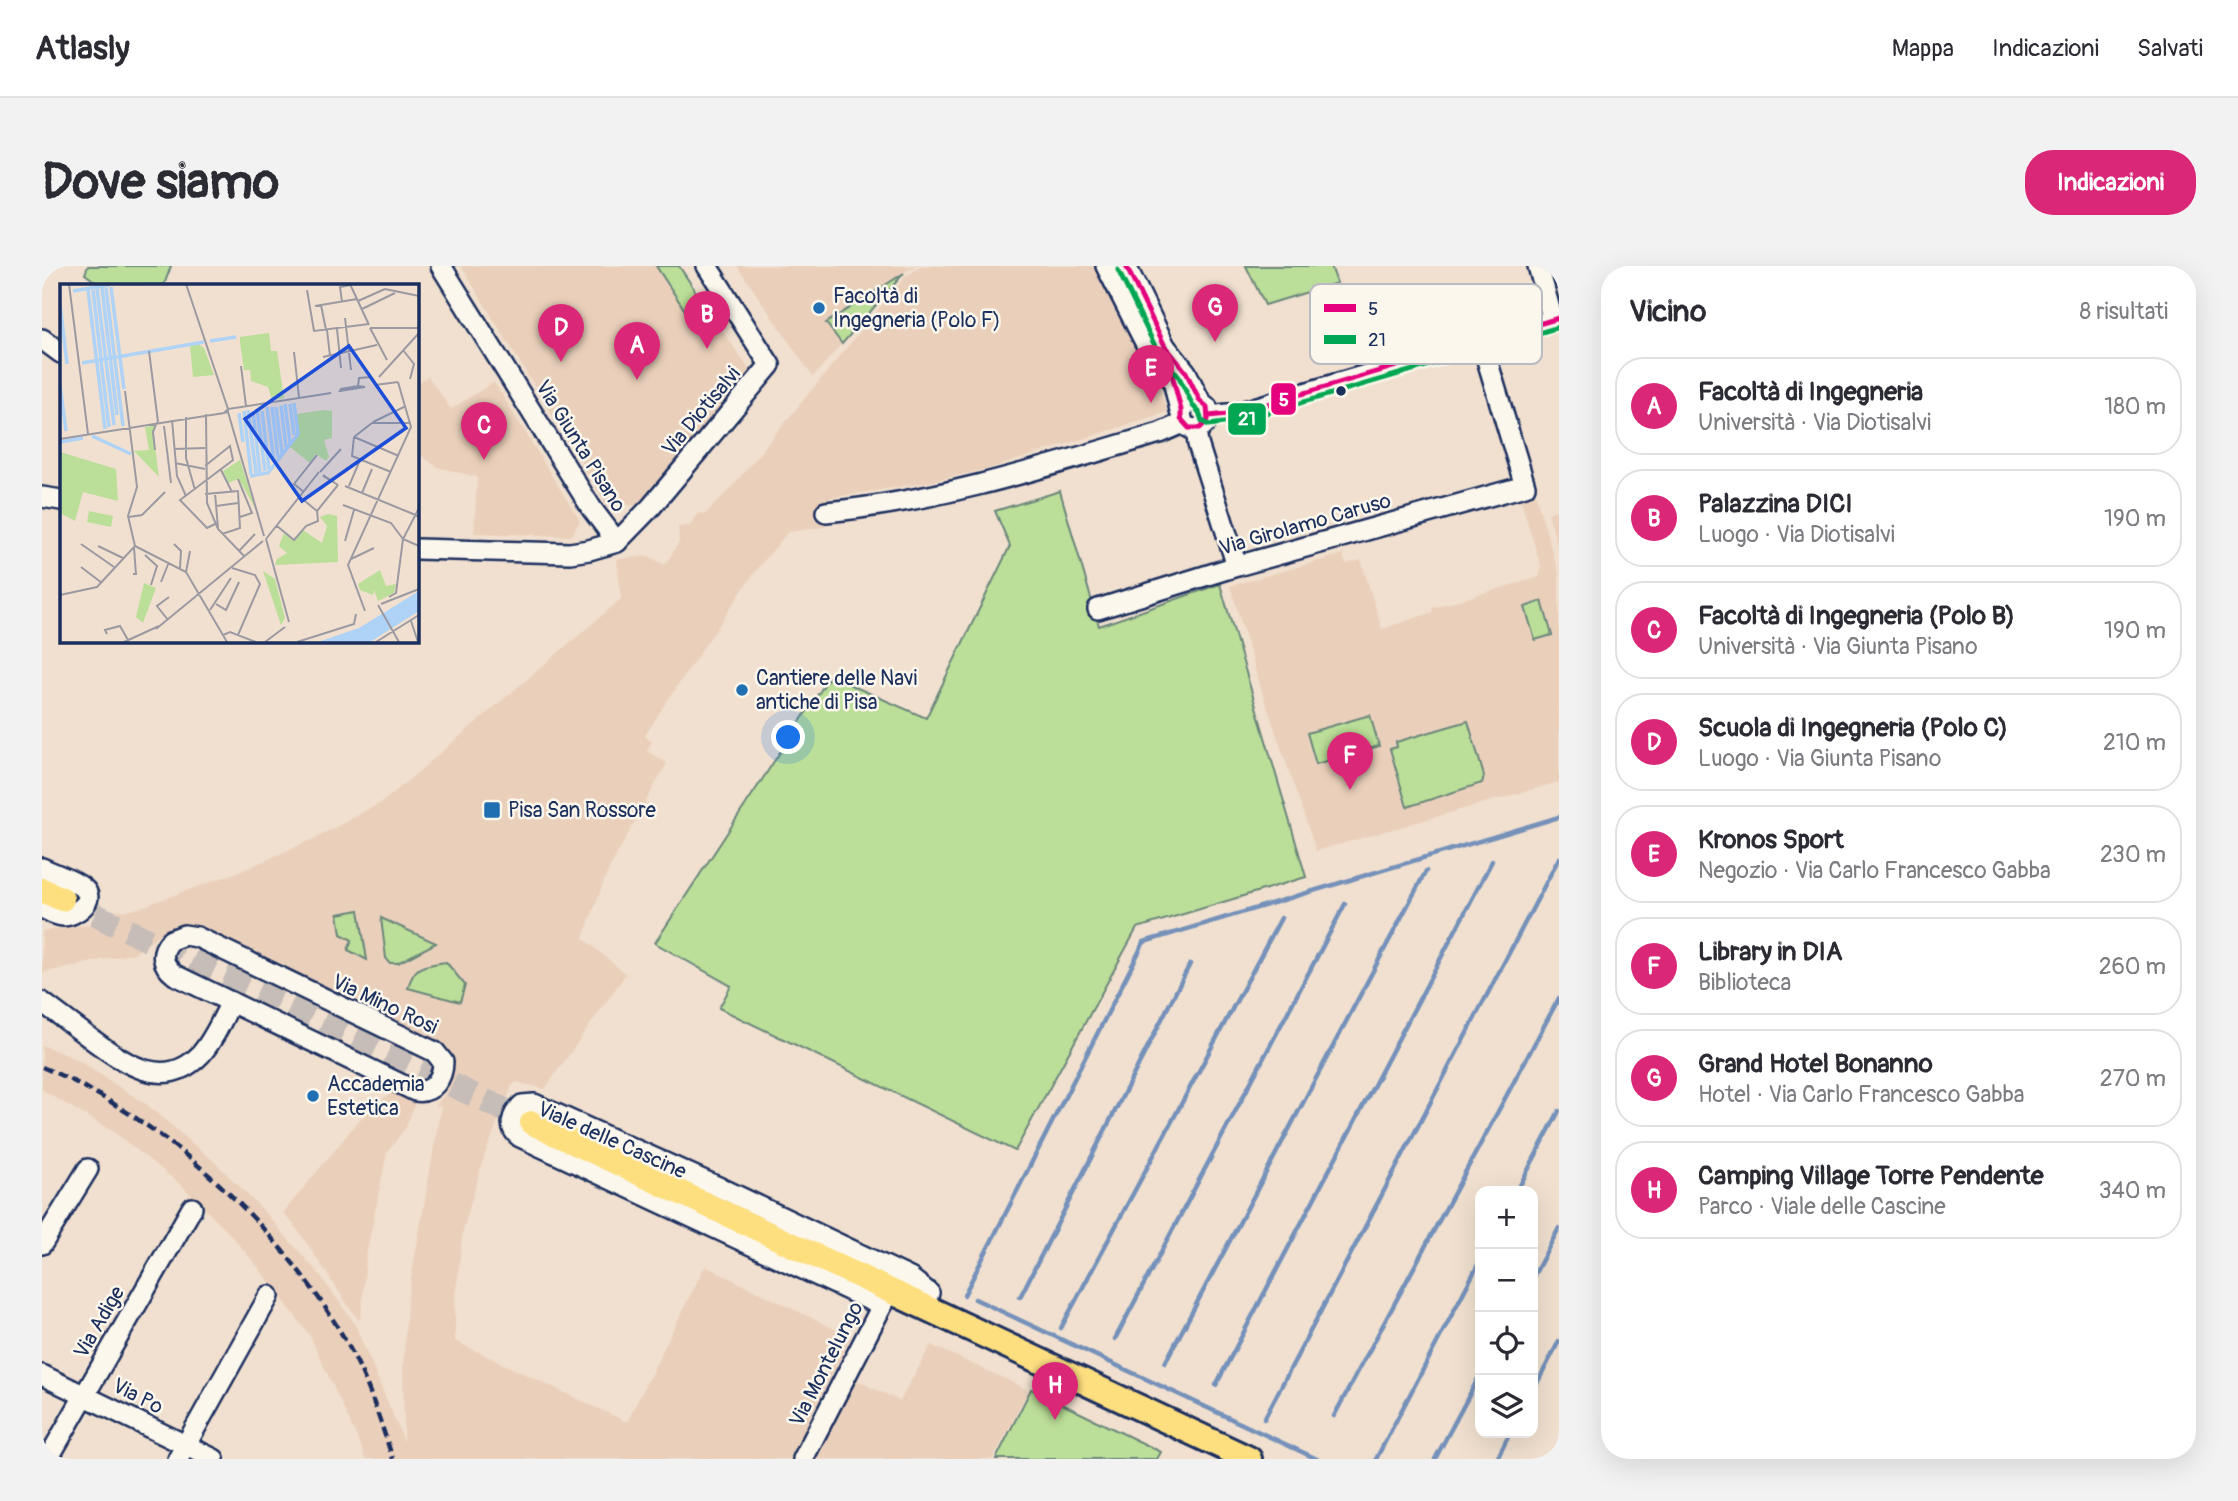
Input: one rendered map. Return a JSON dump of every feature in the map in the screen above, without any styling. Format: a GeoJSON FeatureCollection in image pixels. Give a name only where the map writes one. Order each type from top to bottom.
{"type":"FeatureCollection","features":[{"type":"Feature","properties":{"kind":"main road","name":"Viale delle Cascine"},"geometry":{"type":"LineString","coordinates":[[532,1123],[886,1298],[924,1306],[1249,1459]]}},
{"type":"Feature","properties":{"kind":"street","name":"Via Giunta Pisano"},"geometry":{"type":"LineString","coordinates":[[441,266],[592,509],[617,542]]}},
{"type":"Feature","properties":{"kind":"street"},"geometry":{"type":"LineString","coordinates":[[1106,266],[1154,360],[1179,375]]}},
{"type":"Feature","properties":{"kind":"street"},"geometry":{"type":"LineString","coordinates":[[1126,266],[1179,375],[1194,416],[1198,444],[1237,566]]}},
{"type":"Feature","properties":{"kind":"street"},"geometry":{"type":"LineString","coordinates":[[1140,266],[1180,348],[1179,375]]}},
{"type":"Feature","properties":{"kind":"street"},"geometry":{"type":"LineString","coordinates":[[1538,266],[1556,319]]}},
{"type":"Feature","properties":{"kind":"street","name":"Via Diotisalvi"},"geometry":{"type":"LineString","coordinates":[[617,542],[651,507],[770,365],[711,267]]}},
{"type":"Feature","properties":{"kind":"street"},"geometry":{"type":"LineString","coordinates":[[42,339],[60,352]]}},
{"type":"Feature","properties":{"kind":"street"},"geometry":{"type":"LineString","coordinates":[[826,512],[886,505],[956,492],[1170,430],[1194,416],[1237,413],[1401,364]]}},
{"type":"Feature","properties":{"kind":"street","name":"Via Girolamo Caruso"},"geometry":{"type":"LineString","coordinates":[[1098,609],[1237,566],[1525,486],[1488,364]]}},
{"type":"Feature","properties":{"kind":"street"},"geometry":{"type":"LineString","coordinates":[[42,496],[60,500]]}},
{"type":"Feature","properties":{"kind":"street"},"geometry":{"type":"LineString","coordinates":[[418,550],[570,553],[617,542]]}},
{"type":"Feature","properties":{"kind":"street"},"geometry":{"type":"LineString","coordinates":[[42,868],[85,889],[87,899],[82,909],[72,915],[57,915],[49,899]]}},
{"type":"Feature","properties":{"kind":"street","name":"Via Mino Rosi"},"geometry":{"type":"LineString","coordinates":[[184,935],[197,937],[435,1052],[443,1062],[441,1076],[432,1087],[422,1092],[415,1091],[231,1002],[169,971],[163,960],[167,944],[184,935]]}},
{"type":"Feature","properties":{"kind":"street"},"geometry":{"type":"LineString","coordinates":[[42,1002],[125,1063],[145,1071],[160,1072],[180,1068],[200,1055],[231,1002]]}},
{"type":"Feature","properties":{"kind":"street","name":"Viale delle Cascine"},"geometry":{"type":"LineString","coordinates":[[886,1298],[520,1137],[513,1130],[514,1114],[522,1105],[534,1104],[748,1201],[910,1278],[929,1293],[924,1306]]}},
{"type":"Feature","properties":{"kind":"street"},"geometry":{"type":"LineString","coordinates":[[42,1244],[88,1169]]}},
{"type":"Feature","properties":{"kind":"street","name":"Via Adige"},"geometry":{"type":"LineString","coordinates":[[48,1459],[191,1208]]}},
{"type":"Feature","properties":{"kind":"street"},"geometry":{"type":"LineString","coordinates":[[181,1452],[269,1296]]}},
{"type":"Feature","properties":{"kind":"street","name":"Via Montelungo"},"geometry":{"type":"LineString","coordinates":[[803,1459],[886,1298]]}},
{"type":"Feature","properties":{"kind":"street","name":"Via Po"},"geometry":{"type":"LineString","coordinates":[[42,1375],[83,1394],[181,1452],[214,1459]]}},
{"type":"Feature","properties":{"kind":"shaded area"},"geometry":{"type":"Polygon","coordinates":[[[461,266],[679,266],[750,371],[640,505],[607,505],[461,266]]]}},
{"type":"Feature","properties":{"kind":"shaded area","name":"Facoltà di Ingegneria (Polo F)"},"geometry":{"type":"Polygon","coordinates":[[[737,266],[915,266],[903,273],[813,377],[737,266]]]}},
{"type":"Feature","properties":{"kind":"shaded area"},"geometry":{"type":"Polygon","coordinates":[[[921,266],[1098,266],[1156,381],[1168,412],[988,469],[924,483],[829,498],[825,527],[788,532],[755,572],[645,736],[652,742],[647,751],[667,763],[608,871],[583,938],[626,974],[545,1089],[516,1082],[512,1086],[484,1157],[463,1230],[455,1303],[455,1341],[627,1422],[705,1266],[851,1337],[790,1459],[365,1459],[310,1336],[270,1282],[229,1233],[180,1184],[115,1133],[42,1090],[42,1045],[76,1059],[146,1104],[216,1163],[261,1208],[319,1274],[354,1322],[404,1441],[403,1368],[407,1302],[441,1107],[435,1106],[445,1094],[451,1061],[278,970],[185,925],[161,933],[135,953],[42,973],[42,931],[93,924],[102,911],[133,910],[246,869],[313,839],[384,801],[621,599],[617,559],[649,556],[665,565],[679,542],[678,527],[689,526],[698,513],[705,514],[731,488],[904,278],[921,266]]]}},
{"type":"Feature","properties":{"kind":"shaded area"},"geometry":{"type":"Polygon","coordinates":[[[428,376],[451,409],[494,382],[580,521],[571,536],[474,533],[477,477],[437,467],[418,454],[418,382],[428,376]]]}},
{"type":"Feature","properties":{"kind":"shaded area"},"geometry":{"type":"Polygon","coordinates":[[[1535,493],[1559,574],[1559,782],[1316,851],[1260,686],[1230,586],[1343,554],[1346,564],[1361,560],[1382,629],[1433,612],[1432,608],[1539,577],[1541,567],[1520,498],[1535,493]]]}},
{"type":"Feature","properties":{"kind":"shaded area"},"geometry":{"type":"Polygon","coordinates":[[[1559,509],[1559,551],[1548,513],[1559,509]]]}},
{"type":"Feature","properties":{"kind":"shaded area"},"geometry":{"type":"Polygon","coordinates":[[[394,1090],[415,1104],[406,1127],[387,1153],[366,1256],[361,1318],[358,1320],[297,1229],[283,1213],[360,1119],[394,1090]]]}},
{"type":"Feature","properties":{"kind":"shaded area"},"geometry":{"type":"Polygon","coordinates":[[[931,1345],[1029,1390],[993,1459],[811,1459],[852,1378],[900,1401],[931,1345]]]}},
{"type":"Feature","properties":{"kind":"green space"},"geometry":{"type":"Polygon","coordinates":[[[88,266],[171,266],[164,284],[99,284],[85,274],[88,266]]]}},
{"type":"Feature","properties":{"kind":"green space"},"geometry":{"type":"Polygon","coordinates":[[[656,266],[679,266],[708,310],[692,321],[656,266]]]}},
{"type":"Feature","properties":{"kind":"green space"},"geometry":{"type":"Polygon","coordinates":[[[1246,266],[1331,266],[1337,283],[1310,284],[1310,291],[1265,305],[1246,266]]]}},
{"type":"Feature","properties":{"kind":"green space"},"geometry":{"type":"Polygon","coordinates":[[[904,273],[842,344],[826,323],[904,273]]]}},
{"type":"Feature","properties":{"kind":"green space"},"geometry":{"type":"Polygon","coordinates":[[[1060,491],[1099,626],[1220,584],[1306,877],[1137,928],[1015,1151],[719,1008],[731,986],[655,943],[830,676],[926,718],[1010,546],[995,511],[1060,491]]]}},
{"type":"Feature","properties":{"kind":"green space"},"geometry":{"type":"Polygon","coordinates":[[[1542,601],[1552,635],[1535,640],[1525,607],[1542,601]]]}},
{"type":"Feature","properties":{"kind":"green space"},"geometry":{"type":"Polygon","coordinates":[[[1370,715],[1379,746],[1316,764],[1307,733],[1370,715]]]}},
{"type":"Feature","properties":{"kind":"green space"},"geometry":{"type":"Polygon","coordinates":[[[1468,721],[1484,776],[1482,783],[1407,807],[1390,749],[1397,747],[1396,742],[1468,721]]]}},
{"type":"Feature","properties":{"kind":"green space"},"geometry":{"type":"Polygon","coordinates":[[[359,910],[367,960],[348,950],[352,940],[341,934],[338,914],[359,910]]]}},
{"type":"Feature","properties":{"kind":"green space"},"geometry":{"type":"Polygon","coordinates":[[[381,918],[436,943],[398,963],[390,963],[386,958],[381,918]]]}},
{"type":"Feature","properties":{"kind":"green space"},"geometry":{"type":"Polygon","coordinates":[[[446,962],[465,985],[460,1002],[408,988],[417,970],[446,962]]]}},
{"type":"Feature","properties":{"kind":"green space"},"geometry":{"type":"Polygon","coordinates":[[[1031,1389],[1161,1452],[1157,1459],[996,1459],[1031,1389]]]}},
{"type":"Feature","properties":{"kind":"waterway"},"geometry":{"type":"LineString","coordinates":[[964,1295],[1144,942],[1559,817]]}},
{"type":"Feature","properties":{"kind":"waterway"},"geometry":{"type":"LineString","coordinates":[[1264,1419],[1559,858]]}},
{"type":"Feature","properties":{"kind":"waterway"},"geometry":{"type":"LineString","coordinates":[[1216,1385],[1492,861]]}},
{"type":"Feature","properties":{"kind":"waterway"},"geometry":{"type":"LineString","coordinates":[[1165,1363],[1426,871]]}},
{"type":"Feature","properties":{"kind":"waterway"},"geometry":{"type":"LineString","coordinates":[[1115,1339],[1345,904]]}},
{"type":"Feature","properties":{"kind":"waterway"},"geometry":{"type":"LineString","coordinates":[[1061,1328],[1281,918]]}},
{"type":"Feature","properties":{"kind":"waterway"},"geometry":{"type":"LineString","coordinates":[[1020,1297],[1190,964]]}},
{"type":"Feature","properties":{"kind":"waterway"},"geometry":{"type":"LineString","coordinates":[[1334,1416],[1559,998]]}},
{"type":"Feature","properties":{"kind":"waterway"},"geometry":{"type":"LineString","coordinates":[[1520,1186],[1559,1111]]}},
{"type":"Feature","properties":{"kind":"waterway"},"geometry":{"type":"LineString","coordinates":[[1538,1268],[1559,1228]]}},
{"type":"Feature","properties":{"kind":"waterway"},"geometry":{"type":"LineString","coordinates":[[1376,1459],[1475,1271]]}},
{"type":"Feature","properties":{"kind":"waterway"},"geometry":{"type":"LineString","coordinates":[[975,1299],[1317,1459]]}},
{"type":"Feature","properties":{"kind":"waterway"},"geometry":{"type":"LineString","coordinates":[[1538,1381],[1559,1341]]}},
{"type":"Feature","properties":{"kind":"waterway"},"geometry":{"type":"LineString","coordinates":[[1435,1459],[1475,1384]]}},
{"type":"Feature","properties":{"kind":"waterway"},"geometry":{"type":"LineString","coordinates":[[1497,1459],[1508,1438]]}},
{"type":"Feature","properties":{"kind":"tunnel"},"geometry":{"type":"LineString","coordinates":[[62,899],[532,1123]]}},
{"type":"Feature","properties":{"kind":"railway"},"geometry":{"type":"LineString","coordinates":[[42,1067],[87,1089],[132,1116],[217,1182],[255,1220],[322,1302],[348,1345],[368,1387],[393,1459]]}},
{"type":"Feature","properties":{"kind":"transit line","name":"5"},"geometry":{"type":"LineString","coordinates":[[1126,266],[1165,346]]}},
{"type":"Feature","properties":{"kind":"transit line","name":"21"},"geometry":{"type":"LineString","coordinates":[[1118,270],[1157,350],[1179,377],[1202,421],[1209,425],[1239,421],[1433,364]]}},
{"type":"Feature","properties":{"kind":"transit line","name":"5"},"geometry":{"type":"LineString","coordinates":[[1542,323],[1559,318]]}},
{"type":"Feature","properties":{"kind":"transit line","name":"21"},"geometry":{"type":"LineString","coordinates":[[1542,332],[1559,327]]}},
{"type":"Feature","properties":{"kind":"transit line","name":"5"},"geometry":{"type":"LineString","coordinates":[[1165,346],[1186,372],[1200,401],[1207,407],[1208,420],[1200,428],[1189,428],[1181,419],[1165,346]]}},
{"type":"Feature","properties":{"kind":"transit line","name":"5"},"geometry":{"type":"LineString","coordinates":[[1209,416],[1237,413],[1403,364]]}},
{"type":"Feature","properties":{"kind":"place","name":"Facoltà di Ingegneria (Polo F)"},"geometry":{"type":"Point","coordinates":[819,308]}},
{"type":"Feature","properties":{"kind":"place","name":"Grand Hotel Bonanno"},"geometry":{"type":"Point","coordinates":[1215,342]}},
{"type":"Feature","properties":{"kind":"place","name":"Palazzina DICI"},"geometry":{"type":"Point","coordinates":[707,349]}},
{"type":"Feature","properties":{"kind":"place","name":"Scuola di Ingegneria (Polo C)"},"geometry":{"type":"Point","coordinates":[561,362]}},
{"type":"Feature","properties":{"kind":"place","name":"Facoltà di Ingegneria"},"geometry":{"type":"Point","coordinates":[637,380]}},
{"type":"Feature","properties":{"kind":"place","name":"Kronos Sport"},"geometry":{"type":"Point","coordinates":[1151,403]}},
{"type":"Feature","properties":{"kind":"place","name":"Facoltà di Ingegneria (Polo B)"},"geometry":{"type":"Point","coordinates":[484,460]}},
{"type":"Feature","properties":{"kind":"place","name":"Cantiere delle Navi antiche di Pisa"},"geometry":{"type":"Point","coordinates":[742,690]}},
{"type":"Feature","properties":{"kind":"place","name":"Library in DIA"},"geometry":{"type":"Point","coordinates":[1350,790]}},
{"type":"Feature","properties":{"kind":"place","name":"Pisa San Rossore"},"geometry":{"type":"Point","coordinates":[492,810]}},
{"type":"Feature","properties":{"kind":"place","name":"Accademia Estetica"},"geometry":{"type":"Point","coordinates":[313,1096]}},
{"type":"Feature","properties":{"kind":"place","name":"Camping Village Torre Pendente"},"geometry":{"type":"Point","coordinates":[1055,1420]}}]}
